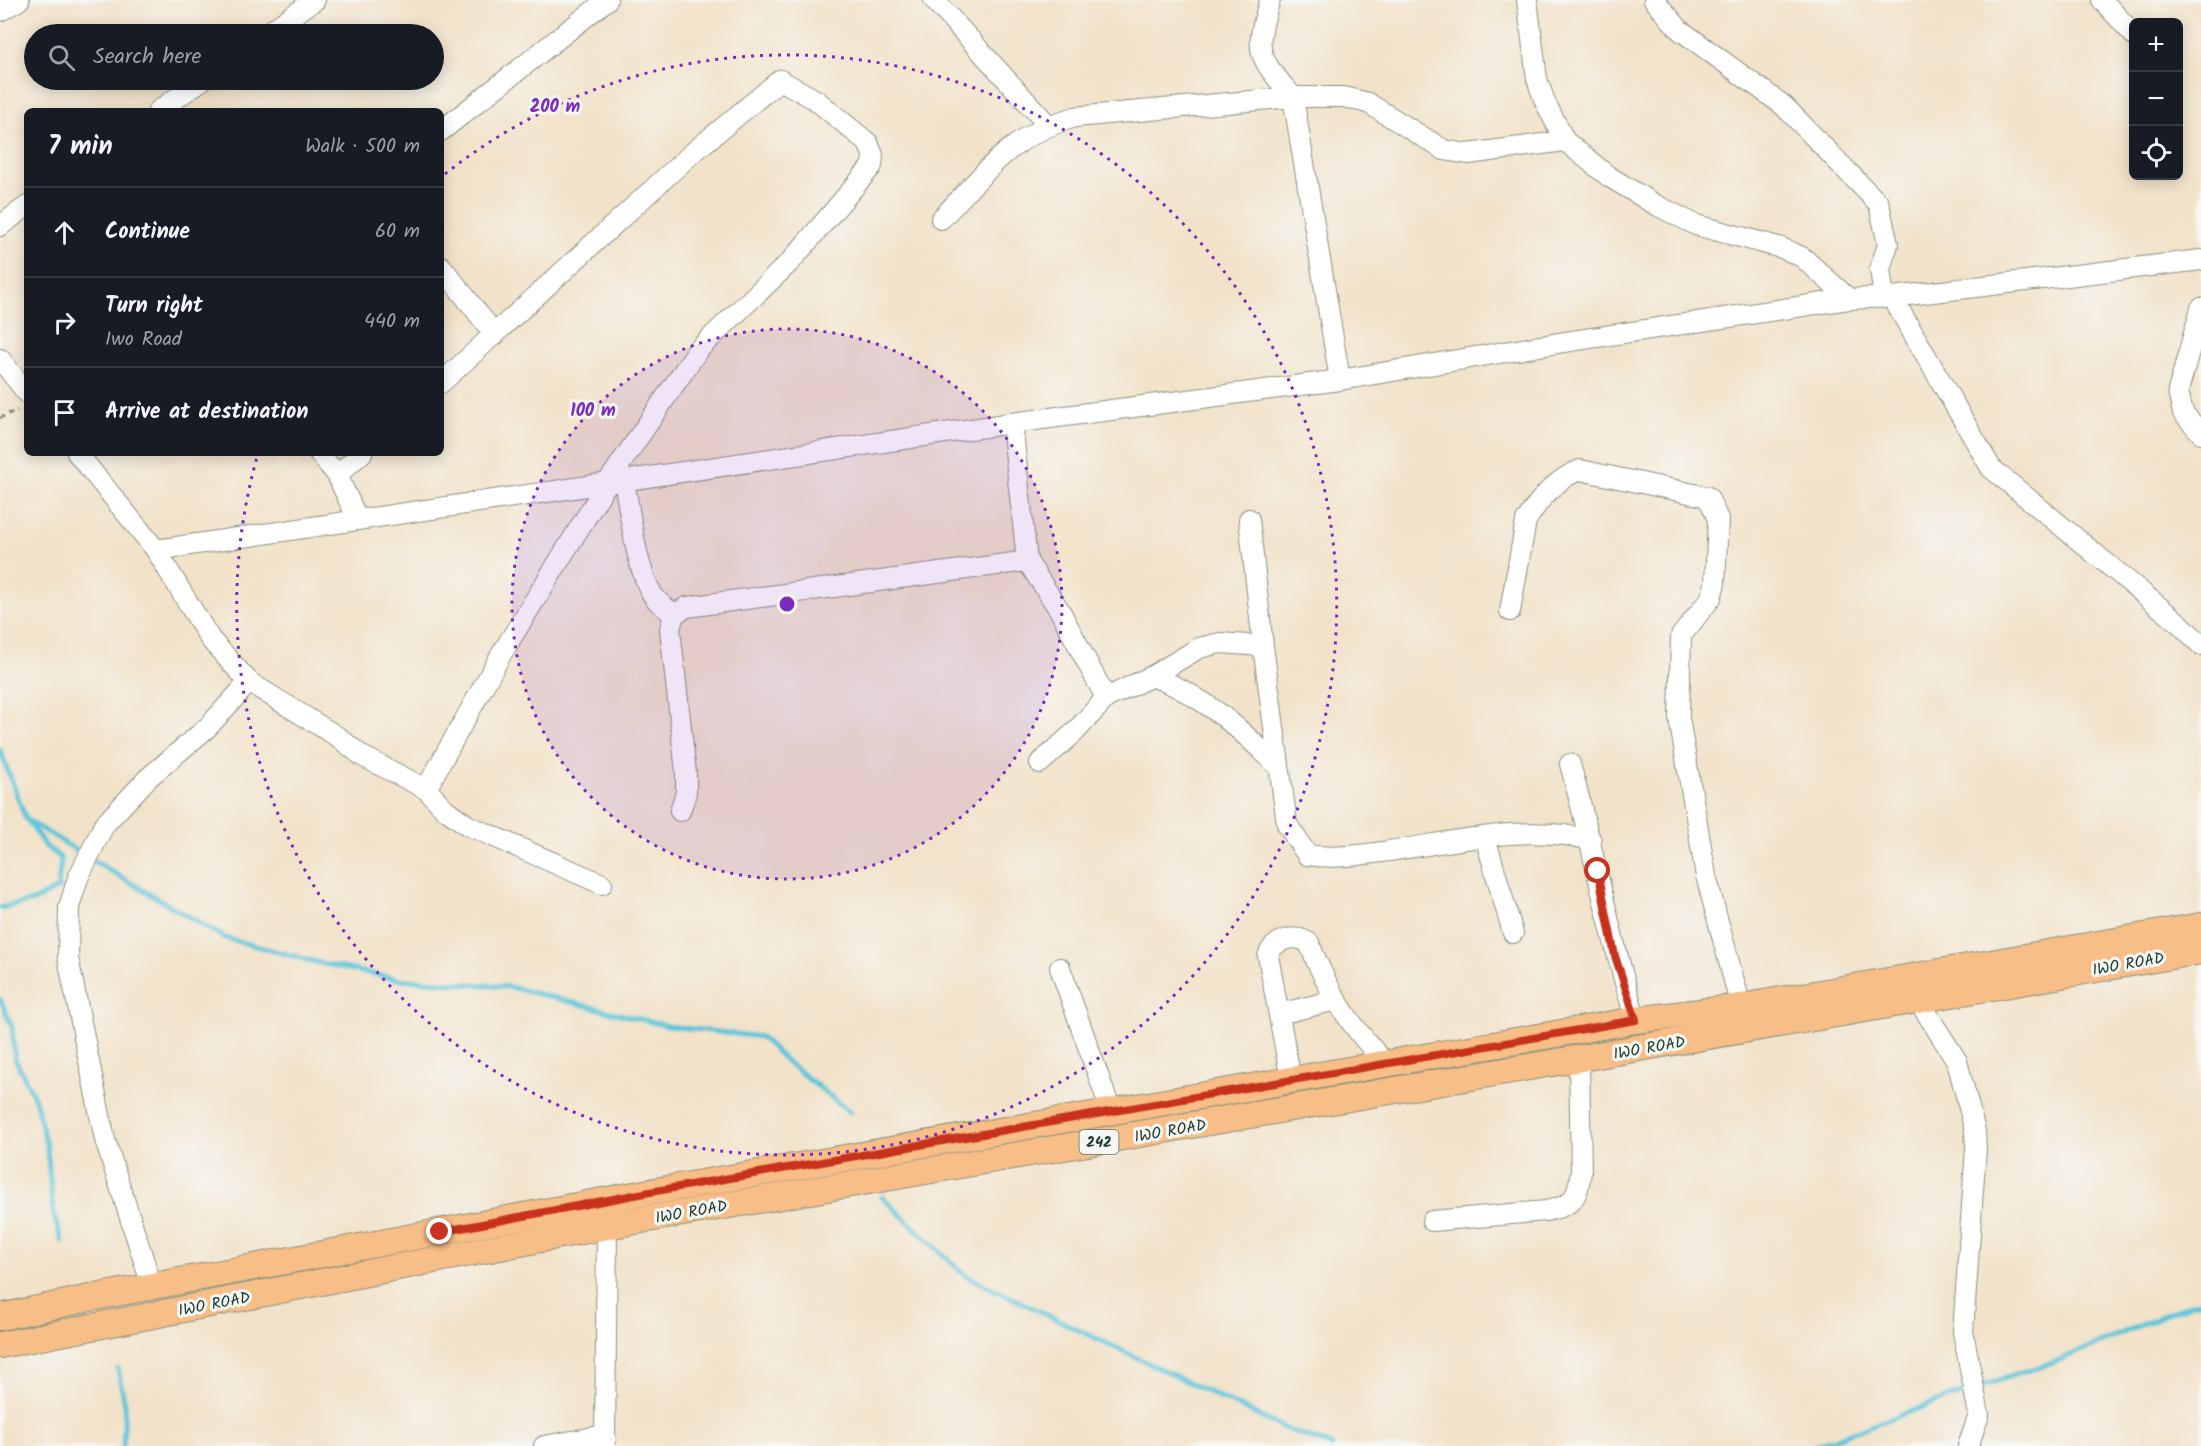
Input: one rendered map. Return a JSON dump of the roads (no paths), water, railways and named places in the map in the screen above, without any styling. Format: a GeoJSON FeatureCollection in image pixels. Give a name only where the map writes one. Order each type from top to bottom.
{"type":"FeatureCollection","features":[{"type":"Feature","properties":{"kind":"main road","name":"IWO ROAD"},"geometry":{"type":"LineString","coordinates":[[0,1317],[650,1192],[1636,1020],[1741,1007],[2201,926]]}},
{"type":"Feature","properties":{"kind":"main road","name":"IWO ROAD"},"geometry":{"type":"LineString","coordinates":[[0,1345],[607,1226],[2201,951]]}},
{"type":"Feature","properties":{"kind":"main road"},"geometry":{"type":"LineString","coordinates":[[1496,1045],[1501,1073]]}},
{"type":"Feature","properties":{"kind":"street"},"geometry":{"type":"LineString","coordinates":[[0,11],[19,0]]}},
{"type":"Feature","properties":{"kind":"street"},"geometry":{"type":"LineString","coordinates":[[280,24],[315,0]]}},
{"type":"Feature","properties":{"kind":"street"},"geometry":{"type":"LineString","coordinates":[[444,129],[607,0]]}},
{"type":"Feature","properties":{"kind":"street"},"geometry":{"type":"LineString","coordinates":[[934,0],[1048,124]]}},
{"type":"Feature","properties":{"kind":"street"},"geometry":{"type":"LineString","coordinates":[[1270,0],[1260,30],[1259,43],[1263,62],[1293,97],[1340,380]]}},
{"type":"Feature","properties":{"kind":"street"},"geometry":{"type":"LineString","coordinates":[[1527,0],[1537,79],[1545,102],[1565,141],[1608,176],[1654,204],[1696,225],[1782,248],[1802,257],[1849,299]]}},
{"type":"Feature","properties":{"kind":"street"},"geometry":{"type":"LineString","coordinates":[[1654,0],[1680,30],[1784,106],[1879,204],[1888,244],[1880,269],[1888,297],[1991,468],[2180,624],[2201,645]]}},
{"type":"Feature","properties":{"kind":"street"},"geometry":{"type":"LineString","coordinates":[[2102,0],[2129,30]]}},
{"type":"Feature","properties":{"kind":"street"},"geometry":{"type":"LineString","coordinates":[[426,789],[502,653],[615,483],[698,350],[790,261],[872,166],[873,155],[868,143],[816,100],[780,80],[690,155],[444,380]]}},
{"type":"Feature","properties":{"kind":"street"},"geometry":{"type":"LineString","coordinates":[[162,108],[188,90]]}},
{"type":"Feature","properties":{"kind":"street"},"geometry":{"type":"LineString","coordinates":[[941,219],[1019,140],[1048,124],[1076,117],[1293,97],[1344,97],[1368,103],[1444,150],[1468,154],[1565,141]]}},
{"type":"Feature","properties":{"kind":"street"},"geometry":{"type":"LineString","coordinates":[[0,226],[24,208]]}},
{"type":"Feature","properties":{"kind":"street"},"geometry":{"type":"LineString","coordinates":[[156,550],[1012,423],[1340,380],[1558,343],[1849,299],[1888,297],[2201,260]]}},
{"type":"Feature","properties":{"kind":"street"},"geometry":{"type":"LineString","coordinates":[[444,270],[495,335]]}},
{"type":"Feature","properties":{"kind":"street"},"geometry":{"type":"LineString","coordinates":[[2201,309],[2178,391],[2183,413],[2201,433]]}},
{"type":"Feature","properties":{"kind":"street"},"geometry":{"type":"LineString","coordinates":[[0,359],[22,401]]}},
{"type":"Feature","properties":{"kind":"street"},"geometry":{"type":"LineString","coordinates":[[1012,423],[1027,561],[1060,610],[1106,698]]}},
{"type":"Feature","properties":{"kind":"street"},"geometry":{"type":"LineString","coordinates":[[78,456],[156,550],[210,639],[249,681],[338,737],[362,756],[426,789],[445,809],[468,825],[602,884]]}},
{"type":"Feature","properties":{"kind":"street"},"geometry":{"type":"LineString","coordinates":[[322,456],[337,475],[358,520]]}},
{"type":"Feature","properties":{"kind":"street"},"geometry":{"type":"LineString","coordinates":[[337,475],[359,456]]}},
{"type":"Feature","properties":{"kind":"street"},"geometry":{"type":"LineString","coordinates":[[1510,611],[1526,521],[1533,509],[1562,477],[1580,470],[1708,498],[1718,519],[1715,583],[1711,598],[1681,636],[1679,718],[1706,876],[1741,1007]]}},
{"type":"Feature","properties":{"kind":"street"},"geometry":{"type":"LineString","coordinates":[[615,483],[647,582],[659,603],[674,614]]}},
{"type":"Feature","properties":{"kind":"street"},"geometry":{"type":"LineString","coordinates":[[1249,519],[1263,646],[1287,824],[1307,855],[1333,859],[1485,837],[1548,833],[1568,834],[1591,840]]}},
{"type":"Feature","properties":{"kind":"street"},"geometry":{"type":"LineString","coordinates":[[680,811],[686,792],[686,773],[670,629],[674,614],[687,607],[1027,561]]}},
{"type":"Feature","properties":{"kind":"street"},"geometry":{"type":"LineString","coordinates":[[1040,763],[1075,732],[1106,698],[1152,676],[1199,648],[1220,642],[1263,646]]}},
{"type":"Feature","properties":{"kind":"street"},"geometry":{"type":"LineString","coordinates":[[1152,676],[1194,694],[1226,716],[1279,767]]}},
{"type":"Feature","properties":{"kind":"street"},"geometry":{"type":"LineString","coordinates":[[152,1286],[105,1140],[68,958],[69,907],[78,878],[104,825],[148,778],[208,728],[249,681]]}},
{"type":"Feature","properties":{"kind":"street"},"geometry":{"type":"LineString","coordinates":[[1570,764],[1591,840],[1615,956],[1636,1020]]}},
{"type":"Feature","properties":{"kind":"street"},"geometry":{"type":"LineString","coordinates":[[1485,837],[1513,933]]}},
{"type":"Feature","properties":{"kind":"street"},"geometry":{"type":"LineString","coordinates":[[1291,1080],[1268,956],[1271,947],[1276,943],[1296,938],[1309,943],[1336,1000],[1354,1030],[1386,1064]]}},
{"type":"Feature","properties":{"kind":"street"},"geometry":{"type":"LineString","coordinates":[[1060,968],[1111,1111]]}},
{"type":"Feature","properties":{"kind":"street"},"geometry":{"type":"LineString","coordinates":[[1279,1014],[1336,1000]]}},
{"type":"Feature","properties":{"kind":"street"},"geometry":{"type":"LineString","coordinates":[[1918,1000],[1957,1061],[1975,1131],[1976,1148],[1963,1332],[1979,1414],[1968,1446]]}},
{"type":"Feature","properties":{"kind":"street"},"geometry":{"type":"LineString","coordinates":[[1432,1221],[1546,1211],[1563,1208],[1572,1202],[1581,1172],[1580,1059]]}},
{"type":"Feature","properties":{"kind":"street"},"geometry":{"type":"LineString","coordinates":[[544,1446],[605,1441],[607,1226]]}},
{"type":"Feature","properties":{"kind":"waterway"},"geometry":{"type":"LineString","coordinates":[[0,750],[26,819],[84,855]]}},
{"type":"Feature","properties":{"kind":"waterway"},"geometry":{"type":"LineString","coordinates":[[0,908],[33,901],[58,888],[61,858],[45,846],[28,821]]}},
{"type":"Feature","properties":{"kind":"waterway"},"geometry":{"type":"LineString","coordinates":[[92,860],[225,938],[324,964],[397,979],[510,987],[668,1026],[761,1037],[786,1061],[850,1112]]}},
{"type":"Feature","properties":{"kind":"waterway"},"geometry":{"type":"LineString","coordinates":[[0,999],[12,1027],[15,1059],[35,1099],[47,1148],[53,1212],[62,1241]]}},
{"type":"Feature","properties":{"kind":"waterway"},"geometry":{"type":"LineString","coordinates":[[882,1197],[966,1276],[1286,1429],[1332,1446]]}},
{"type":"Feature","properties":{"kind":"waterway"},"geometry":{"type":"LineString","coordinates":[[1979,1387],[2062,1359],[2192,1303],[2201,1302]]}},
{"type":"Feature","properties":{"kind":"waterway"},"geometry":{"type":"LineString","coordinates":[[118,1369],[125,1405],[123,1446]]}},
{"type":"Feature","properties":{"kind":"waterway"},"geometry":{"type":"LineString","coordinates":[[1814,1446],[1970,1390]]}}]}
